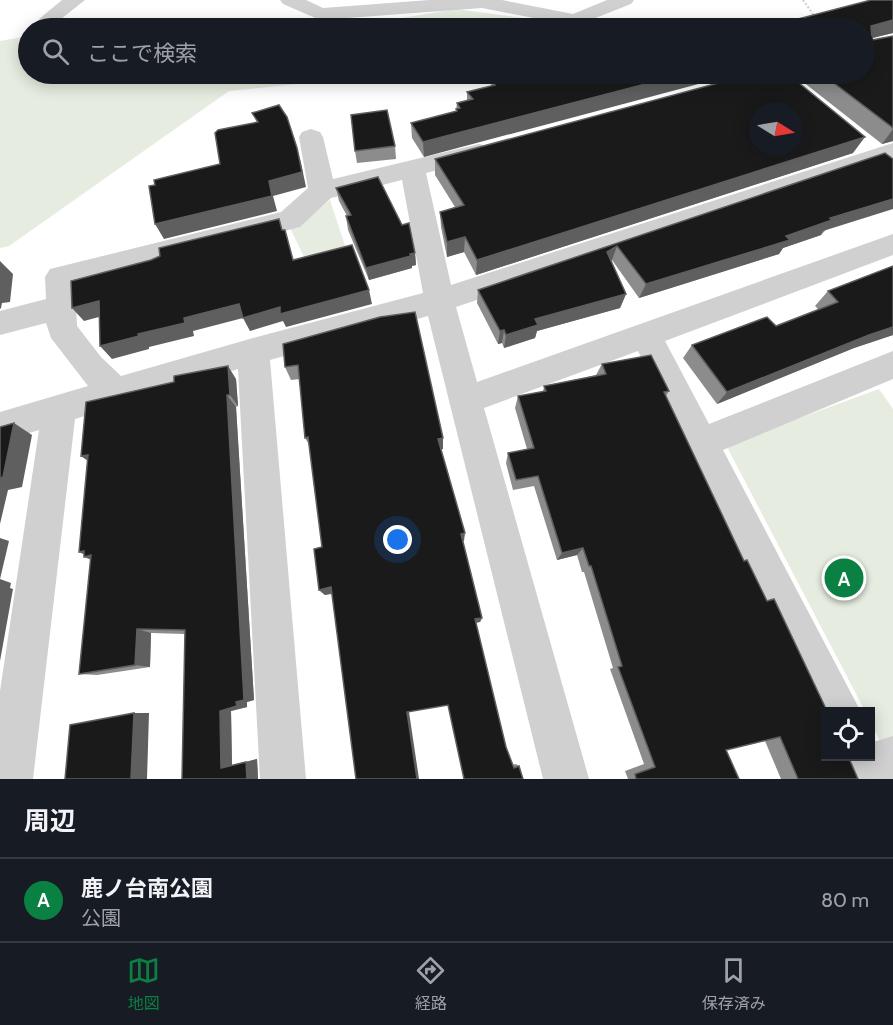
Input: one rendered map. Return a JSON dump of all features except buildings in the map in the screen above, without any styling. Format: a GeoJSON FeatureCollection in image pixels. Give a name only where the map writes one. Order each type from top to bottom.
{"type":"FeatureCollection","features":[{"type":"Feature","properties":{"kind":"street"},"geometry":{"type":"LineString","coordinates":[[50,18],[75,0]]}},
{"type":"Feature","properties":{"kind":"street"},"geometry":{"type":"LineString","coordinates":[[290,0],[320,14],[482,1],[565,18]]}},
{"type":"Feature","properties":{"kind":"street"},"geometry":{"type":"LineString","coordinates":[[580,18],[624,0]]}},
{"type":"Feature","properties":{"kind":"street"},"geometry":{"type":"LineString","coordinates":[[310,137],[322,191]]}},
{"type":"Feature","properties":{"kind":"street"},"geometry":{"type":"LineString","coordinates":[[116,393],[90,367],[62,329],[60,277],[290,220],[322,191],[504,146]]}},
{"type":"Feature","properties":{"kind":"street"},"geometry":{"type":"LineString","coordinates":[[0,427],[253,351],[438,301],[880,154]]}},
{"type":"Feature","properties":{"kind":"street"},"geometry":{"type":"LineString","coordinates":[[413,170],[438,301],[566,779]]}},
{"type":"Feature","properties":{"kind":"street"},"geometry":{"type":"LineString","coordinates":[[464,401],[893,244]]}},
{"type":"Feature","properties":{"kind":"street"},"geometry":{"type":"LineString","coordinates":[[0,323],[61,307]]}},
{"type":"Feature","properties":{"kind":"street"},"geometry":{"type":"LineString","coordinates":[[646,335],[837,707]]}},
{"type":"Feature","properties":{"kind":"street"},"geometry":{"type":"LineString","coordinates":[[253,351],[283,779]]}},
{"type":"Feature","properties":{"kind":"street"},"geometry":{"type":"LineString","coordinates":[[702,443],[889,375]]}},
{"type":"Feature","properties":{"kind":"street"},"geometry":{"type":"LineString","coordinates":[[10,779],[59,411]]}},
{"type":"Feature","properties":{"kind":"path"},"geometry":{"type":"LineString","coordinates":[[803,0],[815,18]]}},
{"type":"Feature","properties":{"kind":"shaded area"},"geometry":{"type":"Polygon","coordinates":[[[456,9],[523,18],[402,18],[456,9]]]}},
{"type":"Feature","properties":{"kind":"shaded area"},"geometry":{"type":"Polygon","coordinates":[[[18,38],[18,84],[297,84],[229,91],[9,246],[0,248],[0,41],[18,38]]]}},
{"type":"Feature","properties":{"kind":"shaded area"},"geometry":{"type":"Polygon","coordinates":[[[330,200],[348,255],[308,265],[290,228],[304,222],[330,200]]]}},
{"type":"Feature","properties":{"kind":"shaded area"},"geometry":{"type":"Polygon","coordinates":[[[879,389],[893,409],[893,741],[882,745],[875,731],[875,707],[863,707],[726,445],[879,389]]]}},
{"type":"Feature","properties":{"kind":"place","name":"鹿ノ台南公園"},"geometry":{"type":"Point","coordinates":[844,578]}}]}
